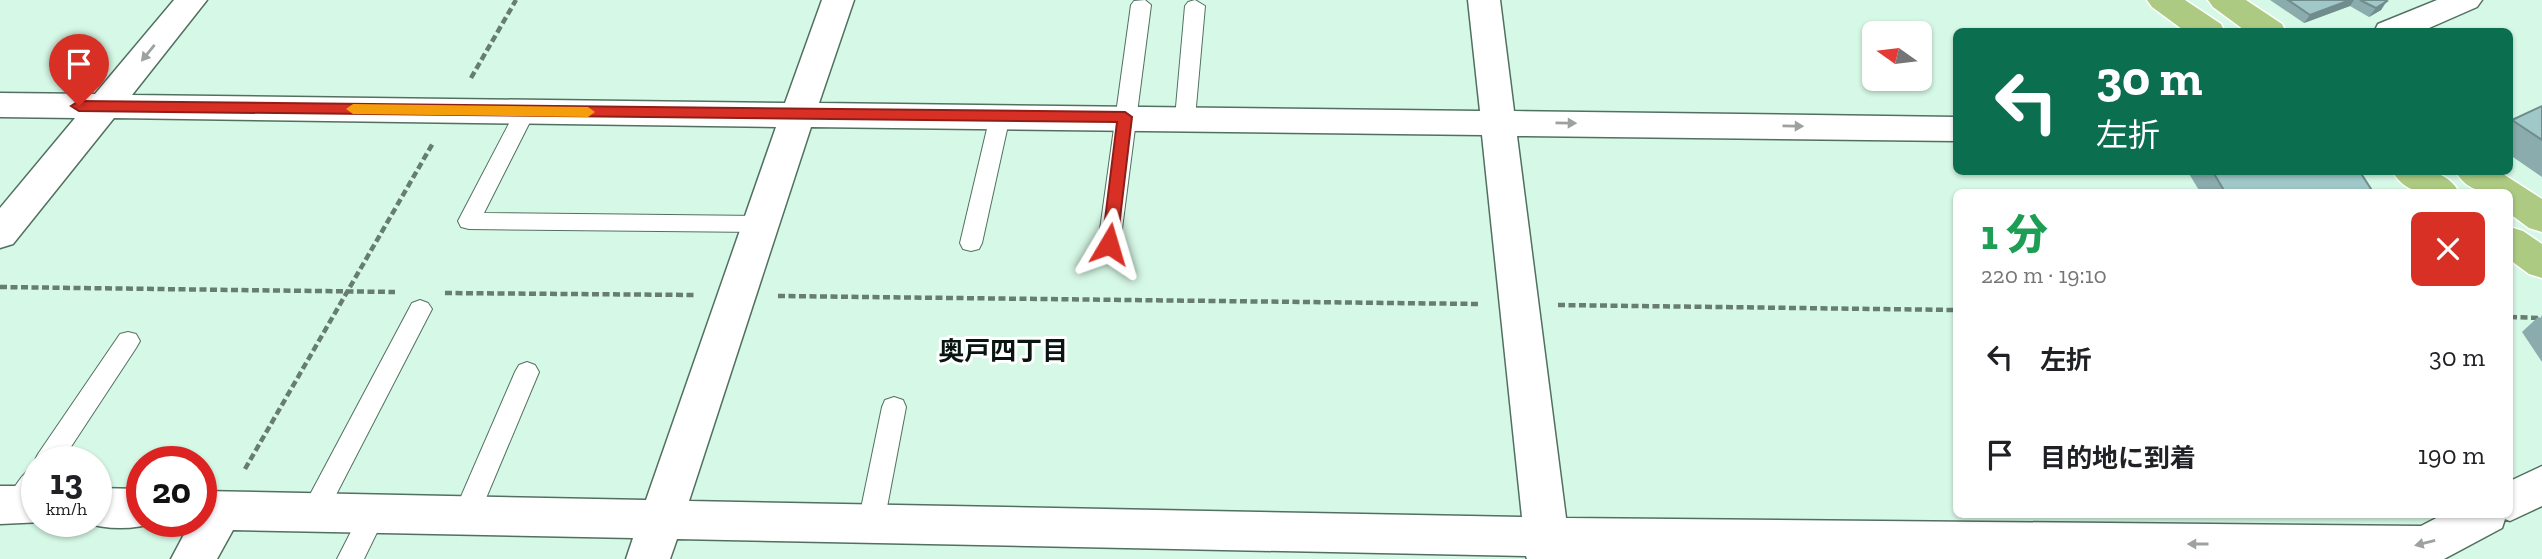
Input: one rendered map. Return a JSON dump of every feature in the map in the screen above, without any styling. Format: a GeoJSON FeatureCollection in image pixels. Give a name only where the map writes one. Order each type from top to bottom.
{"type":"FeatureCollection","features":[{"type":"Feature","properties":{"kind":"main road"},"geometry":{"type":"LineString","coordinates":[[2164,0],[2203,28]]}},
{"type":"Feature","properties":{"kind":"main road"},"geometry":{"type":"LineString","coordinates":[[2224,0],[2264,28]]}},
{"type":"Feature","properties":{"kind":"main road"},"geometry":{"type":"LineString","coordinates":[[2416,175],[2436,189]]}},
{"type":"Feature","properties":{"kind":"main road"},"geometry":{"type":"LineString","coordinates":[[2479,175],[2500,189]]}},
{"type":"Feature","properties":{"kind":"main road"},"geometry":{"type":"LineString","coordinates":[[2513,198],[2542,218]]}},
{"type":"Feature","properties":{"kind":"main road"},"geometry":{"type":"LineString","coordinates":[[2513,243],[2542,264]]}},
{"type":"Feature","properties":{"kind":"street"},"geometry":{"type":"LineString","coordinates":[[0,234],[191,0]]}},
{"type":"Feature","properties":{"kind":"street"},"geometry":{"type":"LineString","coordinates":[[655,540],[735,295],[838,0]]}},
{"type":"Feature","properties":{"kind":"street"},"geometry":{"type":"LineString","coordinates":[[1483,0],[1548,548]]}},
{"type":"Feature","properties":{"kind":"street"},"geometry":{"type":"LineString","coordinates":[[2400,28],[2466,0]]}},
{"type":"Feature","properties":{"kind":"street"},"geometry":{"type":"LineString","coordinates":[[0,105],[1953,129]]}},
{"type":"Feature","properties":{"kind":"street"},"geometry":{"type":"LineString","coordinates":[[2513,500],[2542,485]]}},
{"type":"Feature","properties":{"kind":"street"},"geometry":{"type":"LineString","coordinates":[[217,510],[466,515],[655,540],[871,523],[1548,548],[2147,551],[2426,546],[2478,518]]}},
{"type":"Feature","properties":{"kind":"street"},"geometry":{"type":"LineString","coordinates":[[193,559],[201,537]]}},
{"type":"Feature","properties":{"kind":"lane"},"geometry":{"type":"LineString","coordinates":[[1109,244],[1141,5]]}},
{"type":"Feature","properties":{"kind":"lane"},"geometry":{"type":"LineString","coordinates":[[1185,118],[1195,6]]}},
{"type":"Feature","properties":{"kind":"lane"},"geometry":{"type":"LineString","coordinates":[[525,112],[469,221],[760,224]]}},
{"type":"Feature","properties":{"kind":"lane"},"geometry":{"type":"LineString","coordinates":[[971,243],[1000,116]]}},
{"type":"Feature","properties":{"kind":"lane"},"geometry":{"type":"LineString","coordinates":[[314,512],[412,301]]}},
{"type":"Feature","properties":{"kind":"lane"},"geometry":{"type":"LineString","coordinates":[[58,446],[128,341]]}},
{"type":"Feature","properties":{"kind":"lane"},"geometry":{"type":"LineString","coordinates":[[466,515],[527,372]]}},
{"type":"Feature","properties":{"kind":"lane"},"geometry":{"type":"LineString","coordinates":[[871,523],[894,407]]}},
{"type":"Feature","properties":{"kind":"lane"},"geometry":{"type":"LineString","coordinates":[[350,559],[373,514]]}},
{"type":"Feature","properties":{"kind":"path"},"geometry":{"type":"LineString","coordinates":[[217,501],[351,291],[516,0]]}},
{"type":"Feature","properties":{"kind":"path"},"geometry":{"type":"LineString","coordinates":[[0,287],[351,291],[412,301]]}},
{"type":"Feature","properties":{"kind":"path"},"geometry":{"type":"LineString","coordinates":[[443,292],[1953,310]]}},
{"type":"Feature","properties":{"kind":"path"},"geometry":{"type":"LineString","coordinates":[[2513,317],[2542,318]]}},
{"type":"Feature","properties":{"kind":"building"},"geometry":{"type":"Polygon","coordinates":[[[2288,0],[2350,0],[2310,15],[2288,0]]]}},
{"type":"Feature","properties":{"kind":"building"},"geometry":{"type":"Polygon","coordinates":[[[2360,0],[2385,0],[2387,1],[2376,8],[2360,0]]]}},
{"type":"Feature","properties":{"kind":"building"},"geometry":{"type":"Polygon","coordinates":[[[2542,106],[2542,140],[2513,121],[2542,106]]]}},
{"type":"Feature","properties":{"kind":"building"},"geometry":{"type":"Polygon","coordinates":[[[2215,175],[2362,175],[2371,189],[2223,189],[2215,175]]]}},
{"type":"Feature","properties":{"kind":"slow traffic"},"geometry":{"type":"LineString","coordinates":[[353,109],[588,112]]}},
{"type":"Feature","properties":{"kind":"district","name":"奥戸四丁目"},"geometry":{"type":"Point","coordinates":[1003,351]}},
{"type":"Feature","properties":{"kind":"route"},"geometry":{"type":"LineString","coordinates":[[79,106],[1125,117],[1109,244]]}}]}
